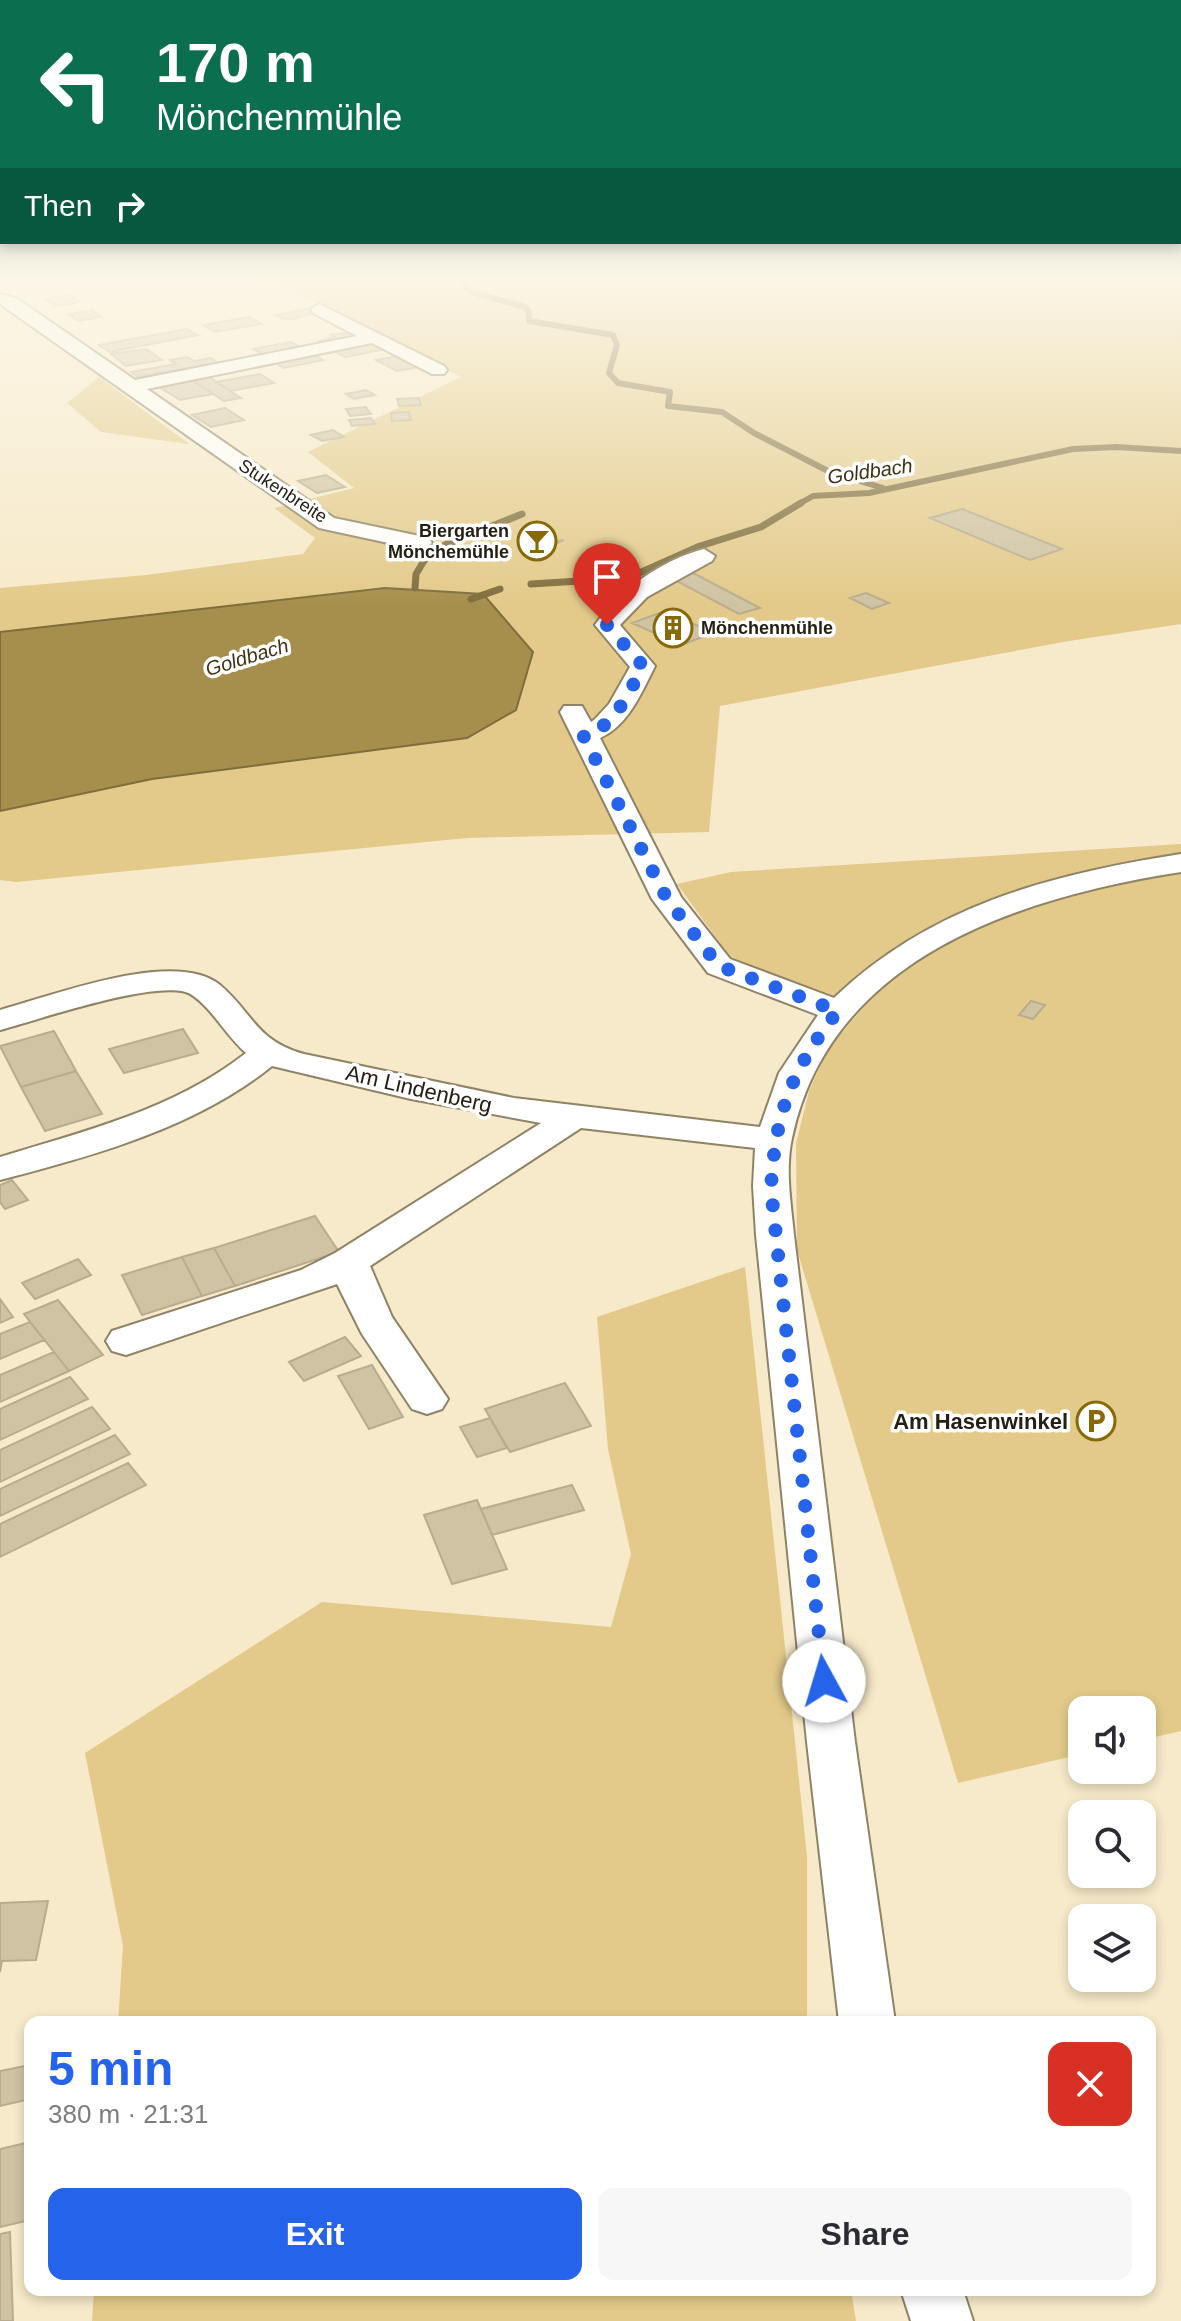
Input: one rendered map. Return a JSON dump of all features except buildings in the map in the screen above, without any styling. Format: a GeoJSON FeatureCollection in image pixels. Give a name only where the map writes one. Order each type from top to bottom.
{"type":"FeatureCollection","features":[{"type":"Feature","properties":{"kind":"street","name":"Stukenbreite"},"geometry":{"type":"LineString","coordinates":[[132,389],[327,523],[421,543]]}},
{"type":"Feature","properties":{"kind":"street"},"geometry":{"type":"LineString","coordinates":[[704,556],[654,580],[616,612],[607,625],[643,666],[624,703],[594,733],[578,723],[667,899],[719,966],[838,1011]]}},
{"type":"Feature","properties":{"kind":"street"},"geometry":{"type":"LineString","coordinates":[[866,2016],[836,1788],[776,1250],[771,1189],[774,1139],[788,1092],[805,1057],[838,1011],[887,966],[972,917],[1067,884],[1181,863]]}},
{"type":"Feature","properties":{"kind":"street","name":"Am Lindenberg"},"geometry":{"type":"LineString","coordinates":[[0,1020],[114,990],[163,981],[193,982],[210,993],[232,1021],[267,1053],[435,1096],[571,1119],[774,1139]]}},
{"type":"Feature","properties":{"kind":"street"},"geometry":{"type":"LineString","coordinates":[[0,1169],[144,1122],[234,1080],[267,1053]]}},
{"type":"Feature","properties":{"kind":"street"},"geometry":{"type":"LineString","coordinates":[[126,1341],[315,1279],[349,1262],[571,1119]]}},
{"type":"Feature","properties":{"kind":"street"},"geometry":{"type":"LineString","coordinates":[[349,1262],[358,1293],[381,1334],[427,1399]]}},
{"type":"Feature","properties":{"kind":"street"},"geometry":{"type":"LineString","coordinates":[[934,2296],[942,2321]]}},
{"type":"Feature","properties":{"kind":"shaded area"},"geometry":{"type":"Polygon","coordinates":[[[84,389],[116,389],[189,444],[101,432],[67,403],[84,389]]]}},
{"type":"Feature","properties":{"kind":"shaded area"},"geometry":{"type":"Polygon","coordinates":[[[436,389],[1181,389],[1181,624],[1069,641],[720,706],[709,832],[467,838],[16,882],[0,880],[0,811],[152,779],[483,594],[385,588],[0,632],[0,588],[146,575],[303,554],[315,538],[274,508],[354,488],[308,452],[436,389]]]}},
{"type":"Feature","properties":{"kind":"shaded area"},"geometry":{"type":"Polygon","coordinates":[[[1181,844],[1181,1731],[1156,1737],[1156,1696],[1068,1696],[1068,1757],[958,1783],[797,1250],[796,1144],[809,1091],[829,1047],[863,1008],[732,960],[677,884],[731,872],[1181,844]]]}},
{"type":"Feature","properties":{"kind":"shaded area"},"geometry":{"type":"Polygon","coordinates":[[[745,1267],[807,1856],[807,2016],[118,2016],[123,1946],[85,1753],[322,1602],[611,1627],[631,1554],[608,1449],[597,1317],[745,1267]]]}},
{"type":"Feature","properties":{"kind":"shaded area"},"geometry":{"type":"Polygon","coordinates":[[[94,2296],[852,2296],[856,2321],[92,2321],[94,2296]]]}},
{"type":"Feature","properties":{"kind":"water"},"geometry":{"type":"Polygon","coordinates":[[[385,588],[483,594],[533,652],[516,710],[467,738],[152,779],[0,811],[0,632],[385,588]]]}},
{"type":"Feature","properties":{"kind":"waterway"},"geometry":{"type":"LineString","coordinates":[[654,389],[670,392],[668,406],[722,412],[754,433],[830,472],[883,488]]}},
{"type":"Feature","properties":{"kind":"waterway","name":"Goldbach"},"geometry":{"type":"LineString","coordinates":[[797,505],[813,496],[869,493],[1073,449],[1117,447],[1181,451]]}},
{"type":"Feature","properties":{"kind":"waterway","name":"Goldbach"},"geometry":{"type":"LineString","coordinates":[[531,584],[628,578],[700,546],[761,527],[801,503]]}},
{"type":"Feature","properties":{"kind":"waterway"},"geometry":{"type":"LineString","coordinates":[[415,588],[416,574],[430,551],[522,514]]}},
{"type":"Feature","properties":{"kind":"waterway","name":"Goldbach"},"geometry":{"type":"LineString","coordinates":[[471,599],[500,589]]}},
{"type":"Feature","properties":{"kind":"place","name":"Biergarten Mönchemühle"},"geometry":{"type":"Point","coordinates":[537,541]}},
{"type":"Feature","properties":{"kind":"place","name":"Mönchenmühle"},"geometry":{"type":"Point","coordinates":[673,628]}},
{"type":"Feature","properties":{"kind":"place","name":"Am Hasenwinkel"},"geometry":{"type":"Point","coordinates":[1096,1421]}},
{"type":"Feature","properties":{"kind":"route"},"geometry":{"type":"LineString","coordinates":[[607,625],[643,666],[624,703],[594,733],[583,735],[667,899],[719,966],[838,1011],[805,1057],[788,1092],[774,1139],[771,1189],[824,1681]]}}]}
